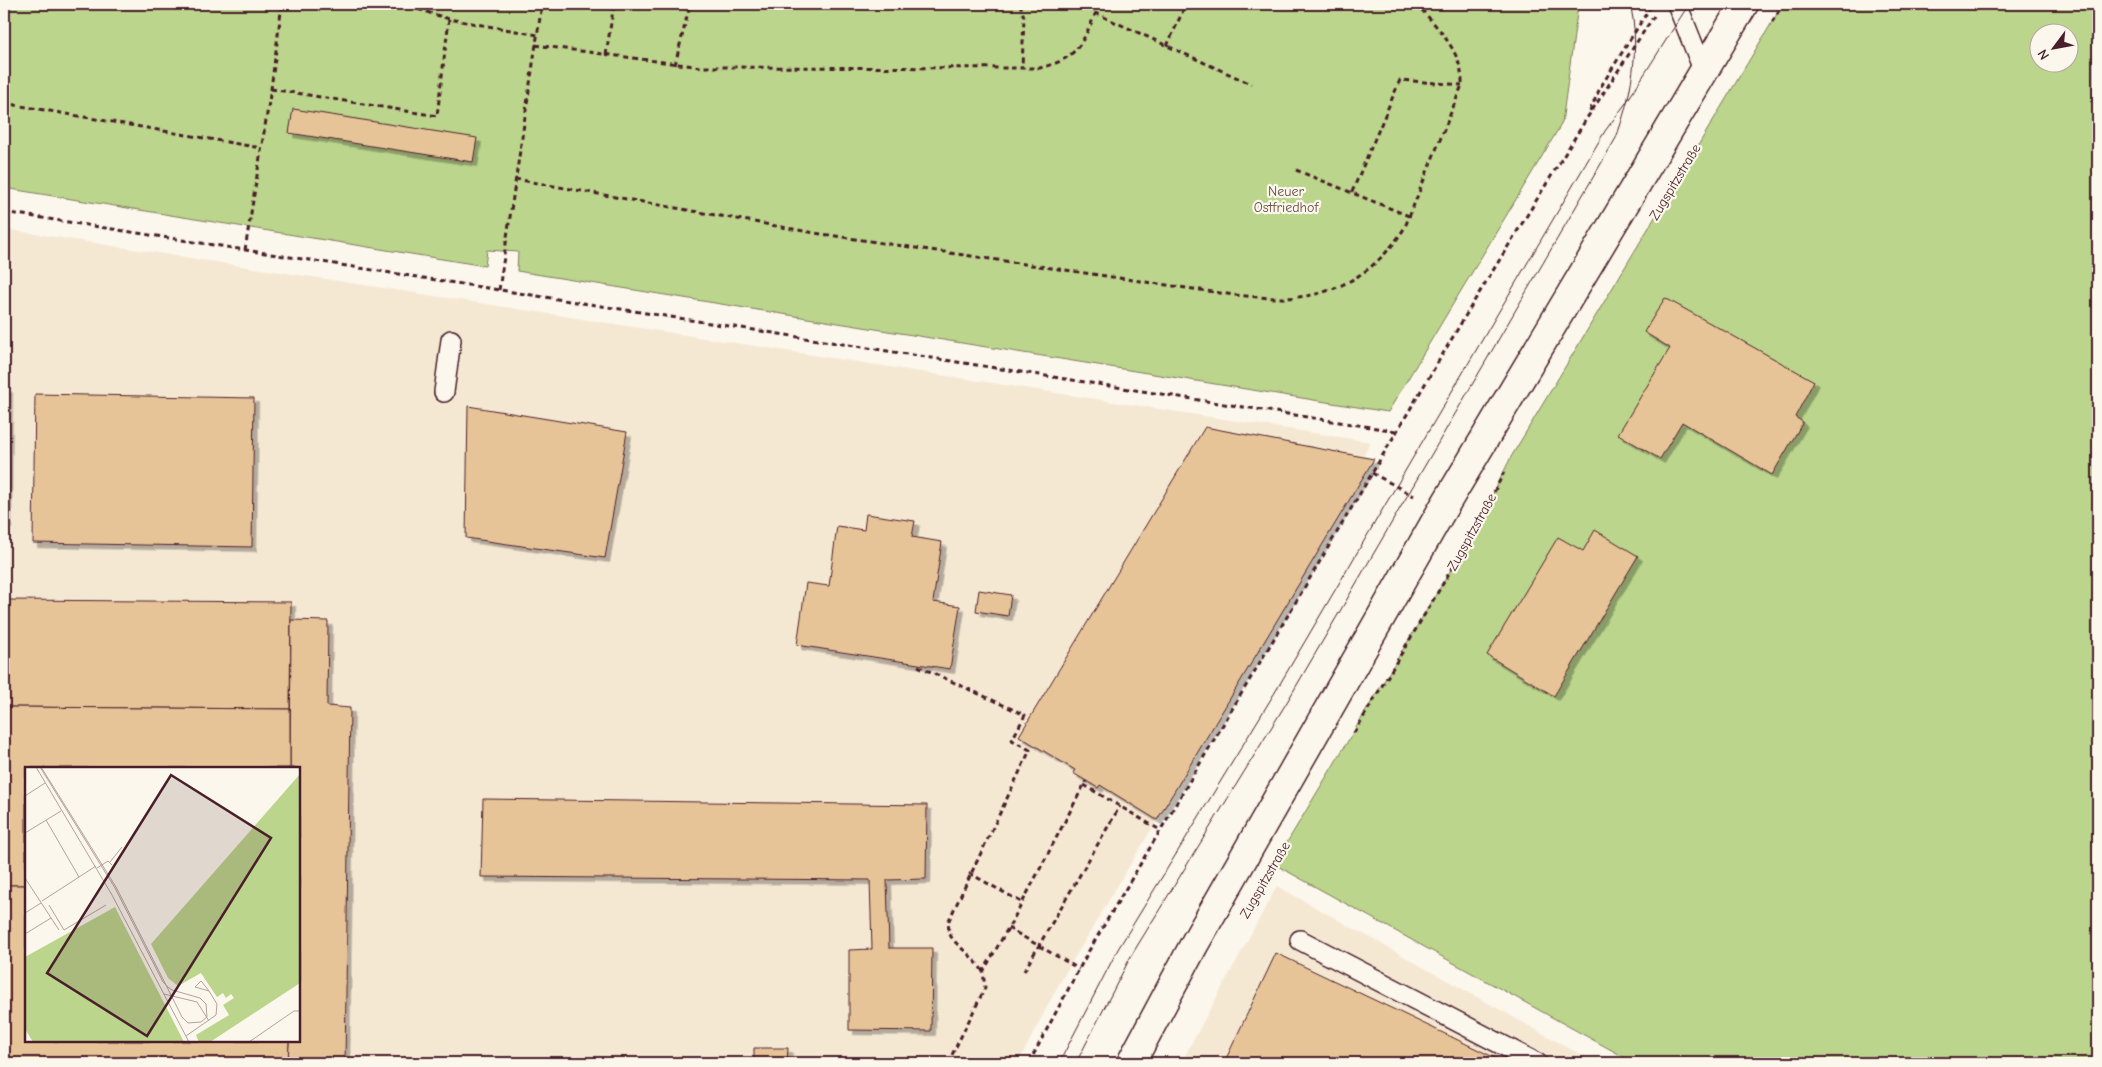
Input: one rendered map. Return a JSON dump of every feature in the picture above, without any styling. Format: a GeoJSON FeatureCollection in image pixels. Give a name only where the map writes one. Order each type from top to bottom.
{"type":"FeatureCollection","features":[{"type":"Feature","properties":{"kind":"street"},"geometry":{"type":"LineString","coordinates":[[1131,1063],[1200,934],[1442,510],[1744,4]]}},
{"type":"Feature","properties":{"kind":"lane"},"geometry":{"type":"LineString","coordinates":[[1677,4],[1704,72]]}},
{"type":"Feature","properties":{"kind":"lane"},"geometry":{"type":"LineString","coordinates":[[444,392],[451,340]]}},
{"type":"Feature","properties":{"kind":"lane"},"geometry":{"type":"LineString","coordinates":[[1300,940],[1537,1063]]}},
{"type":"Feature","properties":{"kind":"path"},"geometry":{"type":"LineString","coordinates":[[245,250],[271,89],[282,4]]}},
{"type":"Feature","properties":{"kind":"path"},"geometry":{"type":"LineString","coordinates":[[400,4],[450,19],[538,36]]}},
{"type":"Feature","properties":{"kind":"path"},"geometry":{"type":"LineString","coordinates":[[499,290],[542,4]]}},
{"type":"Feature","properties":{"kind":"path"},"geometry":{"type":"LineString","coordinates":[[606,55],[614,4]]}},
{"type":"Feature","properties":{"kind":"path"},"geometry":{"type":"LineString","coordinates":[[675,65],[690,4]]}},
{"type":"Feature","properties":{"kind":"path"},"geometry":{"type":"LineString","coordinates":[[1020,4],[1024,17],[1022,68]]}},
{"type":"Feature","properties":{"kind":"path"},"geometry":{"type":"LineString","coordinates":[[535,45],[701,67],[1039,68],[1056,64],[1072,55],[1100,4]]}},
{"type":"Feature","properties":{"kind":"path"},"geometry":{"type":"LineString","coordinates":[[1167,46],[1186,4]]}},
{"type":"Feature","properties":{"kind":"path"},"geometry":{"type":"LineString","coordinates":[[515,179],[815,233],[1225,293],[1277,298],[1309,296],[1335,289],[1358,278],[1380,261],[1395,244],[1410,216],[1462,85],[1462,73],[1458,57],[1448,41],[1417,4]]}},
{"type":"Feature","properties":{"kind":"path"},"geometry":{"type":"LineString","coordinates":[[1587,118],[1600,88],[1653,4]]}},
{"type":"Feature","properties":{"kind":"path"},"geometry":{"type":"LineString","coordinates":[[1768,29],[1783,4]]}},
{"type":"Feature","properties":{"kind":"path"},"geometry":{"type":"LineString","coordinates":[[1029,1063],[1079,969],[1396,431],[1587,118],[1658,11]]}},
{"type":"Feature","properties":{"kind":"path"},"geometry":{"type":"LineString","coordinates":[[1095,13],[1251,84]]}},
{"type":"Feature","properties":{"kind":"path"},"geometry":{"type":"LineString","coordinates":[[271,89],[437,116],[450,19]]}},
{"type":"Feature","properties":{"kind":"path"},"geometry":{"type":"LineString","coordinates":[[1352,192],[1400,80],[1462,85]]}},
{"type":"Feature","properties":{"kind":"path"},"geometry":{"type":"LineString","coordinates":[[4,103],[262,148]]}},
{"type":"Feature","properties":{"kind":"path"},"geometry":{"type":"LineString","coordinates":[[1296,170],[1410,216]]}},
{"type":"Feature","properties":{"kind":"path"},"geometry":{"type":"LineString","coordinates":[[4,212],[1396,431]]}},
{"type":"Feature","properties":{"kind":"path","name":"Zugspitzstraße"},"geometry":{"type":"LineString","coordinates":[[1350,738],[1476,528],[1506,466]]}},
{"type":"Feature","properties":{"kind":"path"},"geometry":{"type":"LineString","coordinates":[[918,666],[1025,714],[1012,740],[1030,750],[948,920],[949,933],[956,943],[978,962],[983,972],[985,988],[948,1063]]}},
{"type":"Feature","properties":{"kind":"path"},"geometry":{"type":"LineString","coordinates":[[983,972],[1023,902],[1086,781]]}},
{"type":"Feature","properties":{"kind":"path"},"geometry":{"type":"LineString","coordinates":[[1084,785],[1160,830]]}},
{"type":"Feature","properties":{"kind":"path"},"geometry":{"type":"LineString","coordinates":[[1024,971],[1120,806]]}},
{"type":"Feature","properties":{"kind":"path"},"geometry":{"type":"LineString","coordinates":[[969,874],[1023,902]]}},
{"type":"Feature","properties":{"kind":"path"},"geometry":{"type":"LineString","coordinates":[[1008,928],[1079,969]]}},
{"type":"Feature","properties":{"kind":"shaded area"},"geometry":{"type":"Polygon","coordinates":[[[4,229],[1371,442],[1157,820],[1060,982],[1018,1063],[4,1063],[4,229]]]}},
{"type":"Feature","properties":{"kind":"shaded area"},"geometry":{"type":"Polygon","coordinates":[[[1277,886],[1596,1063],[1181,1063],[1277,886]]]}},
{"type":"Feature","properties":{"kind":"green space","name":"Neuer Ostfriedhof"},"geometry":{"type":"Polygon","coordinates":[[[4,4],[1574,4],[1578,6],[1562,123],[1388,412],[517,271],[518,252],[487,250],[485,266],[4,188],[4,4]]]}},
{"type":"Feature","properties":{"kind":"green space"},"geometry":{"type":"Polygon","coordinates":[[[1783,4],[2098,4],[2098,1063],[1635,1063],[1274,864],[1476,528],[1511,457],[1783,4]]]}},
{"type":"Feature","properties":{"kind":"building"},"geometry":{"type":"Polygon","coordinates":[[[293,109],[477,138],[473,162],[289,133],[293,109]]]}},
{"type":"Feature","properties":{"kind":"building"},"geometry":{"type":"Polygon","coordinates":[[[1665,298],[1814,381],[1795,417],[1803,422],[1772,475],[1682,422],[1660,459],[1618,434],[1670,348],[1644,332],[1665,298]]]}},
{"type":"Feature","properties":{"kind":"building"},"geometry":{"type":"Polygon","coordinates":[[[4,388],[8,388],[7,524],[4,524],[4,388]]]}},
{"type":"Feature","properties":{"kind":"building"},"geometry":{"type":"Polygon","coordinates":[[[35,394],[254,398],[252,547],[33,543],[35,394]]]}},
{"type":"Feature","properties":{"kind":"building"},"geometry":{"type":"Polygon","coordinates":[[[468,406],[627,432],[605,558],[466,538],[468,406]]]}},
{"type":"Feature","properties":{"kind":"building"},"geometry":{"type":"Polygon","coordinates":[[[1205,427],[1374,459],[1157,820],[1100,785],[1098,788],[1073,773],[1075,770],[1019,736],[1205,427]]]}},
{"type":"Feature","properties":{"kind":"building"},"geometry":{"type":"Polygon","coordinates":[[[866,514],[915,521],[912,537],[942,542],[933,602],[960,606],[950,669],[797,645],[806,583],[829,586],[837,526],[864,530],[866,514]]]}},
{"type":"Feature","properties":{"kind":"building"},"geometry":{"type":"Polygon","coordinates":[[[1595,530],[1638,556],[1554,696],[1487,655],[1558,537],[1583,551],[1595,530]]]}},
{"type":"Feature","properties":{"kind":"building"},"geometry":{"type":"Polygon","coordinates":[[[979,590],[1011,595],[1008,616],[976,611],[979,590]]]}},
{"type":"Feature","properties":{"kind":"building"},"geometry":{"type":"Polygon","coordinates":[[[4,600],[291,602],[290,709],[4,707],[4,600]]]}},
{"type":"Feature","properties":{"kind":"building"},"geometry":{"type":"Polygon","coordinates":[[[291,620],[328,621],[327,706],[350,708],[345,1063],[288,1063],[289,1042],[300,1042],[300,767],[290,767],[291,620]]]}},
{"type":"Feature","properties":{"kind":"building"},"geometry":{"type":"Polygon","coordinates":[[[4,707],[290,709],[290,767],[25,767],[25,885],[4,885],[4,707]]]}},
{"type":"Feature","properties":{"kind":"building"},"geometry":{"type":"Polygon","coordinates":[[[483,799],[927,805],[926,879],[887,880],[889,948],[932,948],[931,1031],[849,1030],[849,950],[872,949],[870,880],[481,877],[483,799]]]}},
{"type":"Feature","properties":{"kind":"building"},"geometry":{"type":"Polygon","coordinates":[[[4,885],[25,885],[25,1042],[289,1042],[288,1063],[4,1063],[4,885]]]}},
{"type":"Feature","properties":{"kind":"building"},"geometry":{"type":"Polygon","coordinates":[[[1276,953],[1506,1063],[1224,1063],[1276,953]]]}},
{"type":"Feature","properties":{"kind":"building"},"geometry":{"type":"Polygon","coordinates":[[[754,1048],[788,1048],[787,1063],[754,1063],[754,1048]]]}},
{"type":"Feature","properties":{"kind":"tram line"},"geometry":{"type":"LineString","coordinates":[[1076,1063],[1131,956],[1287,702],[1616,138],[1626,106],[1633,72],[1635,37],[1630,4]]}},
{"type":"Feature","properties":{"kind":"tram line"},"geometry":{"type":"LineString","coordinates":[[1059,1063],[1118,949],[1274,694],[1605,131],[1626,103],[1689,4]]}}]}
